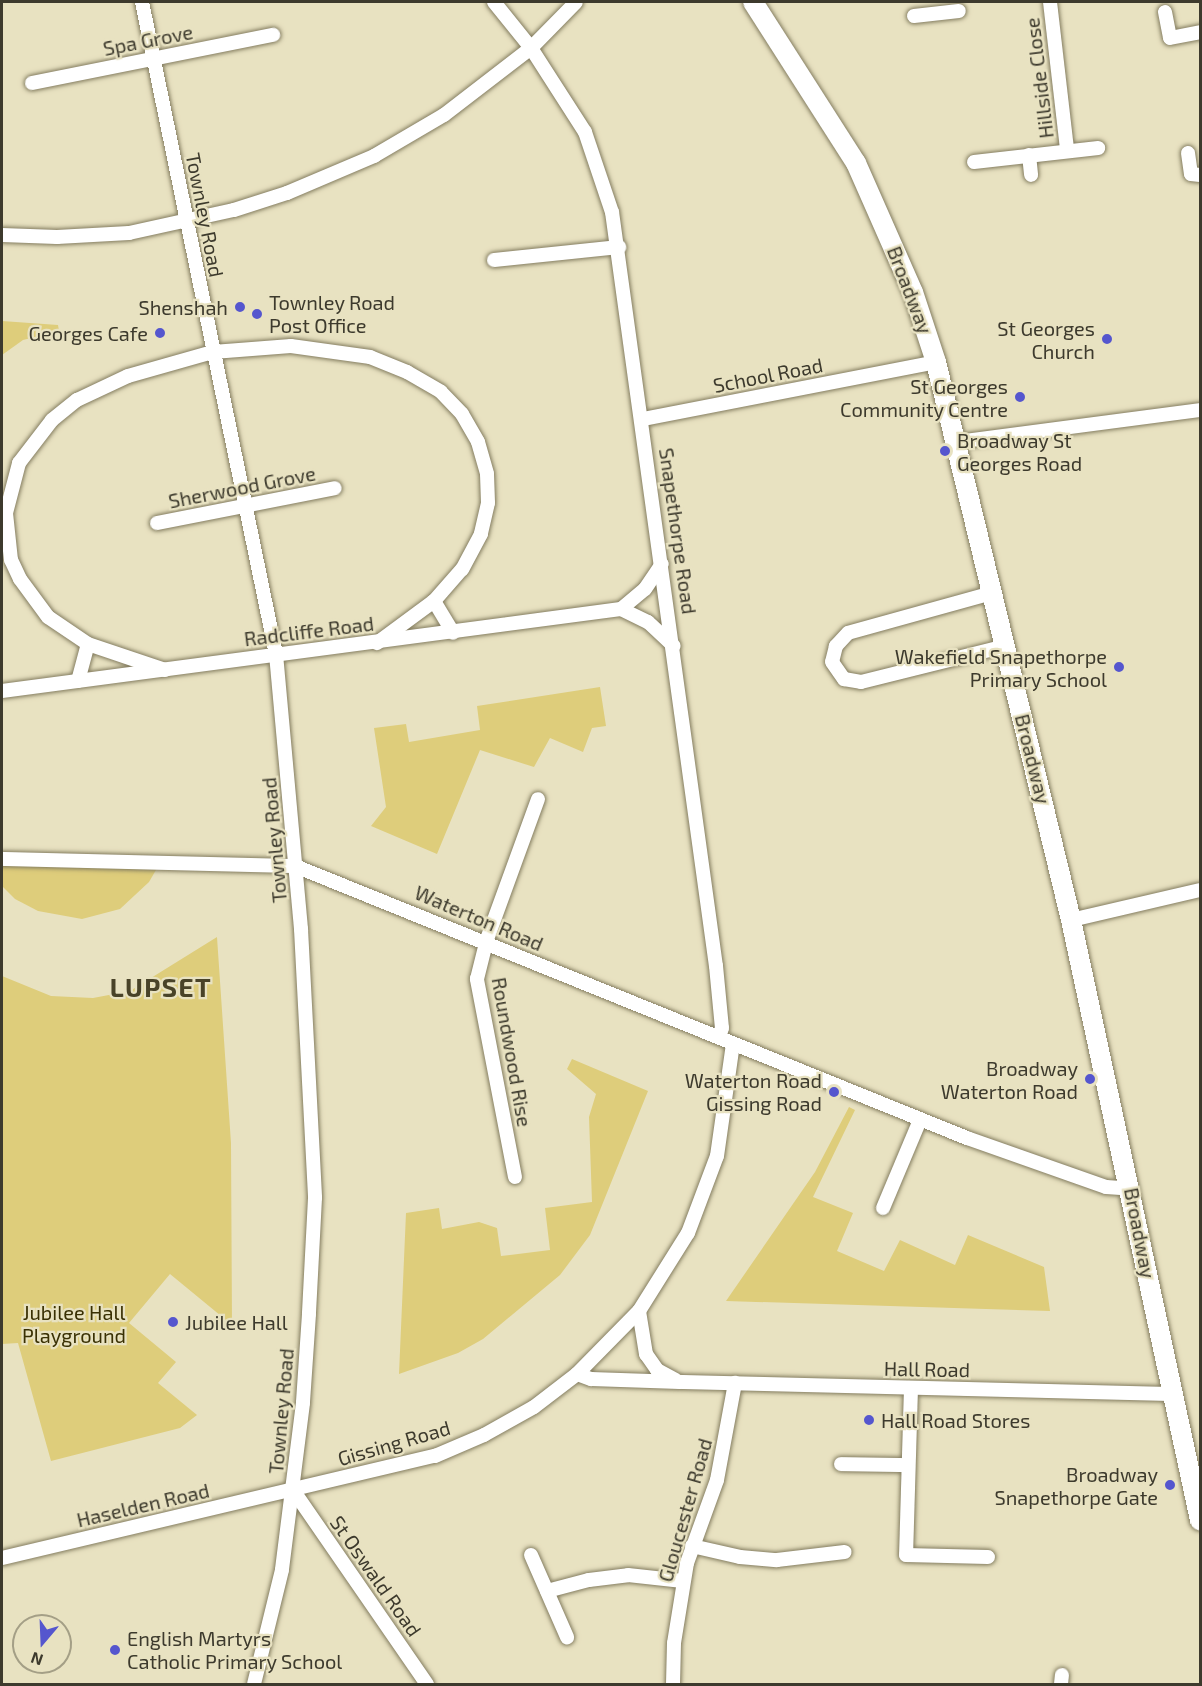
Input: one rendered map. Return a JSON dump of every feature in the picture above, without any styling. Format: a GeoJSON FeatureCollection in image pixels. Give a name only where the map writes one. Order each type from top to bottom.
{"type":"FeatureCollection","features":[{"type":"Feature","properties":{"kind":"street","name":"Townley Road"},"geometry":{"type":"LineString","coordinates":[[142,2],[276,654],[295,866],[315,1198],[303,1403],[282,1570],[254,1684]]}},
{"type":"Feature","properties":{"kind":"street","name":"Snapethorpe Road"},"geometry":{"type":"LineString","coordinates":[[494,2],[531,48],[585,132],[607,192],[619,247],[716,966],[722,1028],[718,1038]]}},
{"type":"Feature","properties":{"kind":"street"},"geometry":{"type":"LineString","coordinates":[[2,235],[105,236],[186,222],[287,193],[374,156],[444,115],[531,48],[576,2]]}},
{"type":"Feature","properties":{"kind":"street","name":"Broadway"},"geometry":{"type":"LineString","coordinates":[[753,2],[856,163],[914,292],[936,362],[1071,920],[1132,1188],[1200,1520]]}},
{"type":"Feature","properties":{"kind":"street","name":"Hillside Close"},"geometry":{"type":"LineString","coordinates":[[1050,2],[1067,150]]}},
{"type":"Feature","properties":{"kind":"street"},"geometry":{"type":"LineString","coordinates":[[914,16],[935,7],[959,11]]}},
{"type":"Feature","properties":{"kind":"street"},"geometry":{"type":"LineString","coordinates":[[1165,12],[1170,38],[1200,32]]}},
{"type":"Feature","properties":{"kind":"street","name":"Spa Grove"},"geometry":{"type":"LineString","coordinates":[[32,83],[273,35]]}},
{"type":"Feature","properties":{"kind":"street","name":"Hillside Close"},"geometry":{"type":"LineString","coordinates":[[974,162],[1098,148]]}},
{"type":"Feature","properties":{"kind":"street"},"geometry":{"type":"LineString","coordinates":[[1188,153],[1191,174],[1200,175]]}},
{"type":"Feature","properties":{"kind":"street","name":"Hillside Close"},"geometry":{"type":"LineString","coordinates":[[1029,155],[1031,175]]}},
{"type":"Feature","properties":{"kind":"street"},"geometry":{"type":"LineString","coordinates":[[494,260],[619,247]]}},
{"type":"Feature","properties":{"kind":"street"},"geometry":{"type":"LineString","coordinates":[[165,670],[88,644],[48,617],[26,588],[11,560],[6,513],[19,463],[52,420],[77,400],[128,376],[213,352],[291,346],[370,357],[407,372],[441,392],[462,414],[481,453],[487,474],[488,503],[481,534],[462,569],[434,601],[377,643]]}},
{"type":"Feature","properties":{"kind":"street","name":"School Road"},"geometry":{"type":"LineString","coordinates":[[643,419],[936,362]]}},
{"type":"Feature","properties":{"kind":"street"},"geometry":{"type":"LineString","coordinates":[[957,442],[1200,410]]}},
{"type":"Feature","properties":{"kind":"street","name":"Sherwood Grove"},"geometry":{"type":"LineString","coordinates":[[157,523],[335,488]]}},
{"type":"Feature","properties":{"kind":"street"},"geometry":{"type":"LineString","coordinates":[[662,564],[645,589],[621,609],[648,622],[674,646]]}},
{"type":"Feature","properties":{"kind":"street"},"geometry":{"type":"LineString","coordinates":[[992,593],[848,633],[836,646],[832,662],[844,679],[861,682],[1005,646]]}},
{"type":"Feature","properties":{"kind":"street"},"geometry":{"type":"LineString","coordinates":[[434,601],[453,633]]}},
{"type":"Feature","properties":{"kind":"street","name":"Radcliffe Road"},"geometry":{"type":"LineString","coordinates":[[2,691],[621,609]]}},
{"type":"Feature","properties":{"kind":"street"},"geometry":{"type":"LineString","coordinates":[[78,681],[88,644]]}},
{"type":"Feature","properties":{"kind":"street","name":"Roundwood Rise"},"geometry":{"type":"LineString","coordinates":[[515,1177],[477,979],[486,942],[538,799]]}},
{"type":"Feature","properties":{"kind":"street","name":"Waterton Road"},"geometry":{"type":"LineString","coordinates":[[2,859],[295,866],[920,1120],[1106,1187],[1132,1188]]}},
{"type":"Feature","properties":{"kind":"street"},"geometry":{"type":"LineString","coordinates":[[1071,920],[1200,890]]}},
{"type":"Feature","properties":{"kind":"street","name":"Gissing Road"},"geometry":{"type":"LineString","coordinates":[[292,1490],[435,1456],[484,1435],[524,1413],[577,1374],[639,1311],[670,1266],[706,1191],[725,1121],[733,1044]]}},
{"type":"Feature","properties":{"kind":"street"},"geometry":{"type":"LineString","coordinates":[[883,1208],[920,1120]]}},
{"type":"Feature","properties":{"kind":"street"},"geometry":{"type":"LineString","coordinates":[[639,1311],[646,1354],[657,1370],[680,1382]]}},
{"type":"Feature","properties":{"kind":"street","name":"Hall Road"},"geometry":{"type":"LineString","coordinates":[[577,1374],[591,1379],[680,1382],[1173,1394]]}},
{"type":"Feature","properties":{"kind":"street","name":"Gloucester Road"},"geometry":{"type":"LineString","coordinates":[[673,1684],[674,1643],[683,1581],[692,1546],[727,1444],[735,1383]]}},
{"type":"Feature","properties":{"kind":"street"},"geometry":{"type":"LineString","coordinates":[[911,1388],[906,1555],[988,1557]]}},
{"type":"Feature","properties":{"kind":"street"},"geometry":{"type":"LineString","coordinates":[[841,1464],[858,1459],[908,1466]]}},
{"type":"Feature","properties":{"kind":"street","name":"Haselden Road"},"geometry":{"type":"LineString","coordinates":[[2,1558],[292,1490]]}},
{"type":"Feature","properties":{"kind":"street","name":"St Oswald Road"},"geometry":{"type":"LineString","coordinates":[[292,1490],[427,1684]]}},
{"type":"Feature","properties":{"kind":"street"},"geometry":{"type":"LineString","coordinates":[[692,1546],[740,1557],[777,1560],[845,1552]]}},
{"type":"Feature","properties":{"kind":"street"},"geometry":{"type":"LineString","coordinates":[[531,1555],[567,1637]]}},
{"type":"Feature","properties":{"kind":"street"},"geometry":{"type":"LineString","coordinates":[[547,1592],[589,1580],[628,1575],[683,1581]]}},
{"type":"Feature","properties":{"kind":"green space"},"geometry":{"type":"Polygon","coordinates":[[[2,321],[58,325],[59,331],[23,340],[2,355],[2,321]]]}},
{"type":"Feature","properties":{"kind":"green space"},"geometry":{"type":"Polygon","coordinates":[[[600,687],[606,726],[592,728],[583,752],[550,738],[534,767],[480,750],[437,854],[371,826],[386,807],[374,728],[406,724],[409,742],[480,730],[477,706],[600,687]]]}},
{"type":"Feature","properties":{"kind":"green space"},"geometry":{"type":"Polygon","coordinates":[[[2,859],[160,863],[149,882],[120,909],[82,919],[38,911],[15,899],[2,886],[2,859]]]}},
{"type":"Feature","properties":{"kind":"green space","name":"Jubilee Hall Playground"},"geometry":{"type":"Polygon","coordinates":[[[217,937],[231,1143],[232,1325],[170,1274],[129,1323],[176,1362],[158,1383],[197,1415],[180,1428],[51,1461],[18,1343],[2,1344],[2,976],[51,996],[93,998],[130,991],[217,937]]]}},
{"type":"Feature","properties":{"kind":"green space"},"geometry":{"type":"Polygon","coordinates":[[[572,1059],[648,1091],[590,1235],[560,1275],[483,1339],[458,1353],[399,1374],[406,1213],[439,1208],[442,1229],[479,1222],[497,1228],[501,1256],[550,1250],[545,1208],[592,1202],[589,1117],[596,1094],[567,1069],[572,1059]]]}},
{"type":"Feature","properties":{"kind":"green space"},"geometry":{"type":"Polygon","coordinates":[[[849,1107],[855,1110],[813,1197],[853,1213],[837,1251],[884,1271],[900,1240],[955,1265],[968,1235],[1044,1267],[1050,1311],[726,1301],[815,1172],[849,1107]]]}},
{"type":"Feature","properties":{"kind":"place","name":"Shenshah"},"geometry":{"type":"Point","coordinates":[240,307]}},
{"type":"Feature","properties":{"kind":"place","name":"Townley Road Post Office"},"geometry":{"type":"Point","coordinates":[257,314]}},
{"type":"Feature","properties":{"kind":"place","name":"Georges Cafe"},"geometry":{"type":"Point","coordinates":[160,333]}},
{"type":"Feature","properties":{"kind":"place","name":"St Georges Church"},"geometry":{"type":"Point","coordinates":[1107,339]}},
{"type":"Feature","properties":{"kind":"place","name":"St Georges Community Centre"},"geometry":{"type":"Point","coordinates":[1020,397]}},
{"type":"Feature","properties":{"kind":"place","name":"Broadway St Georges Road"},"geometry":{"type":"Point","coordinates":[945,451]}},
{"type":"Feature","properties":{"kind":"place","name":"Wakefield Snapethorpe Primary School"},"geometry":{"type":"Point","coordinates":[1119,667]}},
{"type":"Feature","properties":{"kind":"place","name":"Broadway Waterton Road"},"geometry":{"type":"Point","coordinates":[1090,1079]}},
{"type":"Feature","properties":{"kind":"place","name":"Waterton Road Gissing Road"},"geometry":{"type":"Point","coordinates":[834,1092]}},
{"type":"Feature","properties":{"kind":"place","name":"Jubilee Hall"},"geometry":{"type":"Point","coordinates":[173,1322]}},
{"type":"Feature","properties":{"kind":"place","name":"Hall Road Stores"},"geometry":{"type":"Point","coordinates":[869,1420]}},
{"type":"Feature","properties":{"kind":"place","name":"Broadway Snapethorpe Gate"},"geometry":{"type":"Point","coordinates":[1170,1485]}},
{"type":"Feature","properties":{"kind":"place","name":"English Martyrs Catholic Primary School"},"geometry":{"type":"Point","coordinates":[115,1650]}},
{"type":"Feature","properties":{"kind":"district","name":"LUPSET"},"geometry":{"type":"Point","coordinates":[161,987]}}]}
